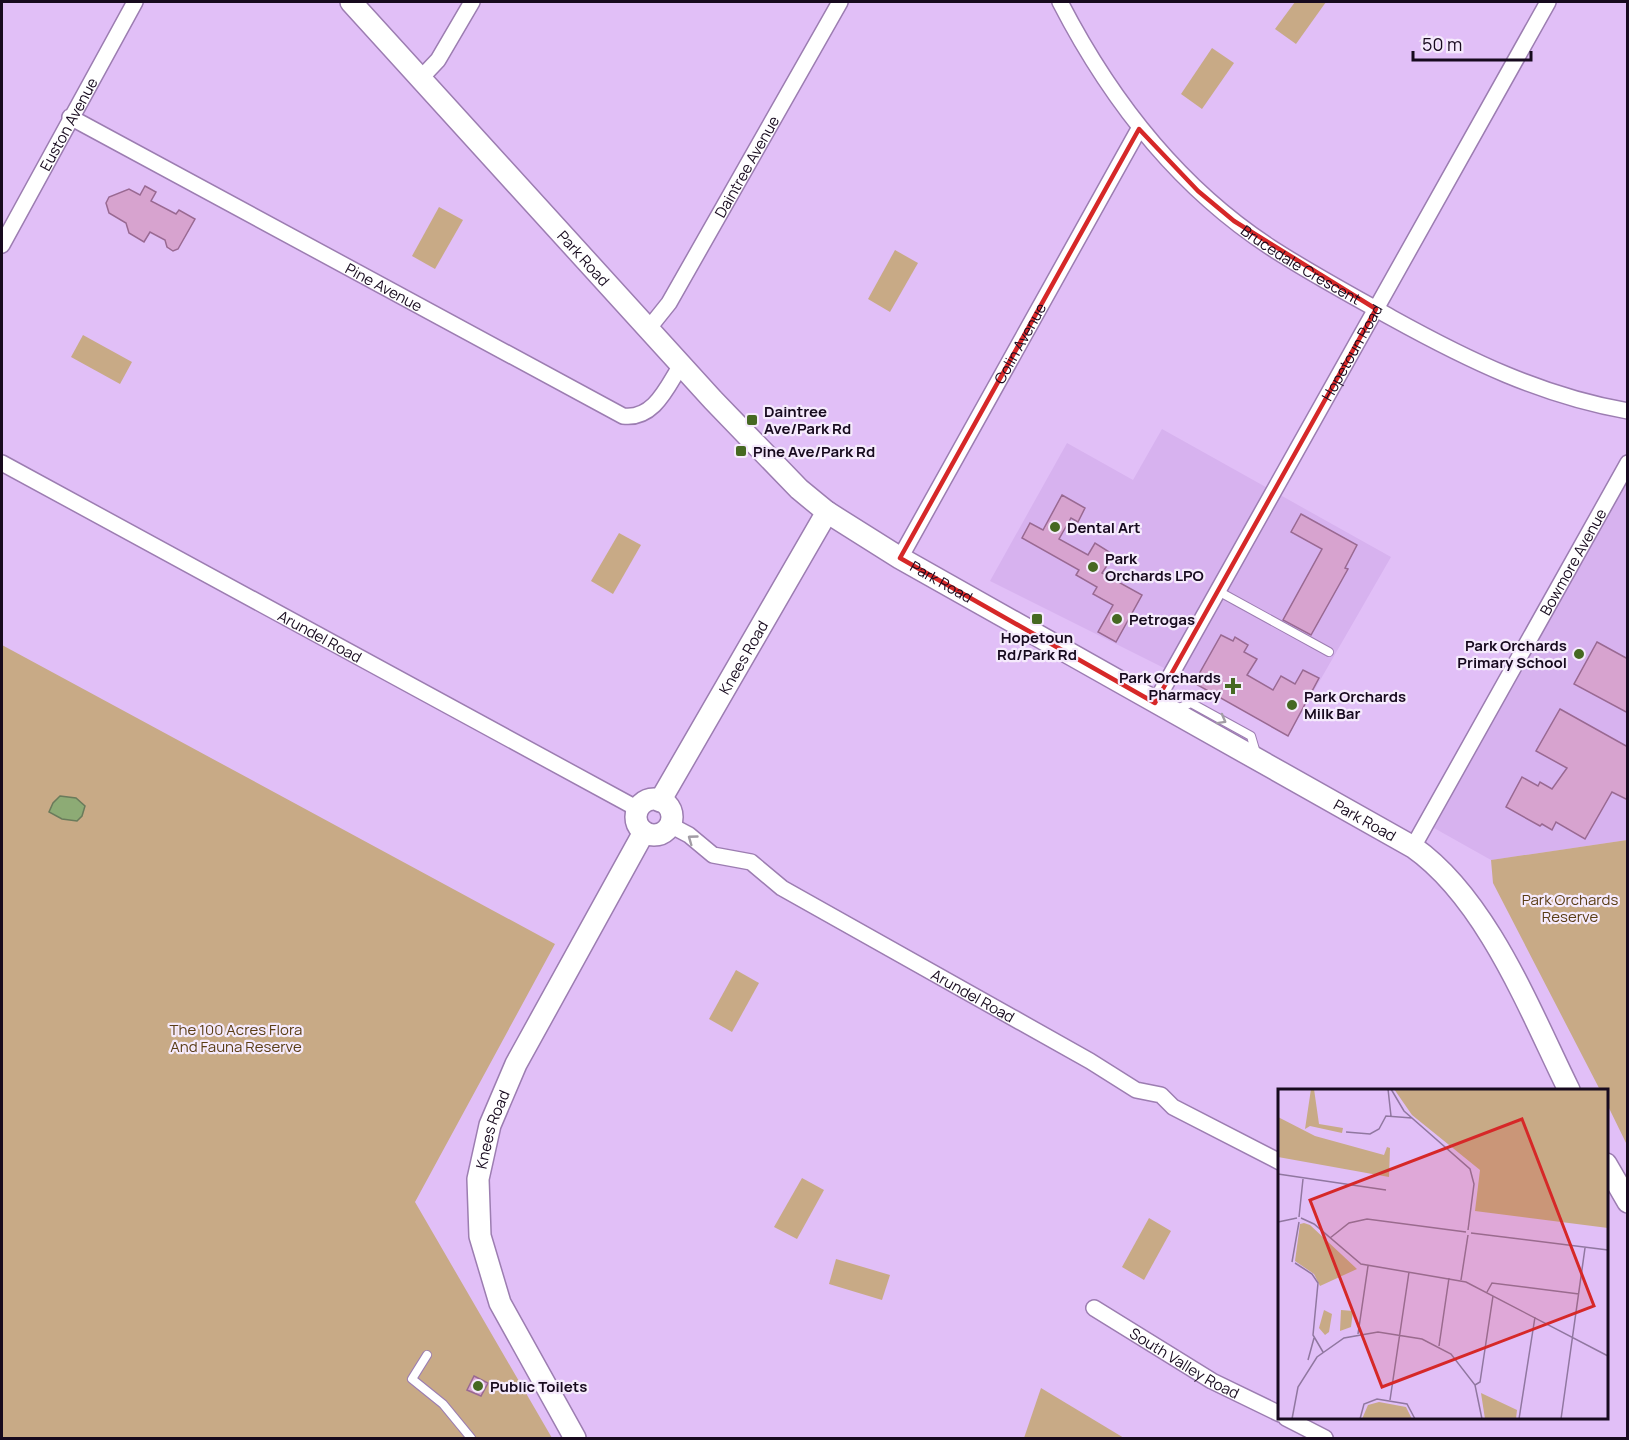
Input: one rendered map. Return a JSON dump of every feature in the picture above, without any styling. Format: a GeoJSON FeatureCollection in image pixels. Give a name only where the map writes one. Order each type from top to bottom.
{"type":"FeatureCollection","features":[{"type":"Feature","properties":{"kind":"street","name":"Euston Avenue"},"geometry":{"type":"LineString","coordinates":[[2,245],[70,117],[135,2]]}},
{"type":"Feature","properties":{"kind":"street","name":"Park Road"},"geometry":{"type":"LineString","coordinates":[[351,2],[771,462],[827,512],[900,558],[1258,762],[1413,847],[1451,879],[1474,909],[1498,950],[1568,1089]]}},
{"type":"Feature","properties":{"kind":"street"},"geometry":{"type":"LineString","coordinates":[[421,78],[438,60],[472,2]]}},
{"type":"Feature","properties":{"kind":"street","name":"Daintree Avenue"},"geometry":{"type":"LineString","coordinates":[[649,328],[669,303],[840,2]]}},
{"type":"Feature","properties":{"kind":"street","name":"Brucedale Crescent"},"geometry":{"type":"LineString","coordinates":[[1060,2],[1083,46],[1139,129],[1198,191],[1234,221],[1269,246],[1442,346],[1511,378],[1576,401],[1628,411]]}},
{"type":"Feature","properties":{"kind":"street","name":"Hopetoun Road"},"geometry":{"type":"LineString","coordinates":[[1163,707],[1218,591],[1548,2]]}},
{"type":"Feature","properties":{"kind":"street","name":"Pine Avenue"},"geometry":{"type":"LineString","coordinates":[[70,117],[623,416],[638,417],[650,409],[681,365]]}},
{"type":"Feature","properties":{"kind":"street","name":"Colin Avenue"},"geometry":{"type":"LineString","coordinates":[[900,558],[1139,129]]}},
{"type":"Feature","properties":{"kind":"street","name":"Arundel Road"},"geometry":{"type":"LineString","coordinates":[[2,463],[638,809]]}},
{"type":"Feature","properties":{"kind":"street","name":"Bowmore Avenue"},"geometry":{"type":"LineString","coordinates":[[1413,847],[1628,463]]}},
{"type":"Feature","properties":{"kind":"street","name":"Knees Road"},"geometry":{"type":"LineString","coordinates":[[660,801],[827,512]]}},
{"type":"Feature","properties":{"kind":"street"},"geometry":{"type":"LineString","coordinates":[[645,801],[660,801],[671,814],[670,825],[661,833],[644,832],[637,825],[638,809],[645,801]]}},
{"type":"Feature","properties":{"kind":"street","name":"Arundel Road"},"geometry":{"type":"LineString","coordinates":[[670,825],[689,835],[713,855],[751,862],[782,888],[1090,1061],[1136,1090],[1161,1095],[1173,1107],[1278,1161]]}},
{"type":"Feature","properties":{"kind":"street","name":"Knees Road"},"geometry":{"type":"LineString","coordinates":[[575,1438],[500,1304],[480,1236],[478,1179],[490,1125],[516,1064],[644,832]]}},
{"type":"Feature","properties":{"kind":"street"},"geometry":{"type":"LineString","coordinates":[[1608,1167],[1628,1202]]}},
{"type":"Feature","properties":{"kind":"street","name":"South Valley Road"},"geometry":{"type":"LineString","coordinates":[[1094,1308],[1212,1381],[1278,1413]]}},
{"type":"Feature","properties":{"kind":"street"},"geometry":{"type":"LineString","coordinates":[[1289,1419],[1325,1438]]}},
{"type":"Feature","properties":{"kind":"lane"},"geometry":{"type":"LineString","coordinates":[[1218,591],[1329,652]]}},
{"type":"Feature","properties":{"kind":"lane"},"geometry":{"type":"LineString","coordinates":[[427,1355],[412,1379],[443,1404],[471,1438]]}},
{"type":"Feature","properties":{"kind":"highlighted area"},"geometry":{"type":"Polygon","coordinates":[[[1139,129],[1198,191],[1234,221],[1376,309],[1155,703],[900,558],[1139,129]]]}},
{"type":"Feature","properties":{"kind":"shaded area"},"geometry":{"type":"Polygon","coordinates":[[[1162,429],[1391,557],[1288,736],[1194,683],[990,581],[1067,443],[1133,480],[1162,429]]]}},
{"type":"Feature","properties":{"kind":"shaded area","name":"Park Orchards Primary School"},"geometry":{"type":"Polygon","coordinates":[[[1627,481],[1627,840],[1491,860],[1434,828],[1627,481]]]}},
{"type":"Feature","properties":{"kind":"shaded area"},"geometry":{"type":"Polygon","coordinates":[[[60,796],[76,798],[85,806],[82,816],[77,821],[62,819],[49,812],[53,803],[60,796]]]}},
{"type":"Feature","properties":{"kind":"green space"},"geometry":{"type":"Polygon","coordinates":[[[1295,2],[1326,2],[1296,44],[1275,29],[1295,2]]]}},
{"type":"Feature","properties":{"kind":"green space"},"geometry":{"type":"Polygon","coordinates":[[[1212,48],[1234,63],[1202,109],[1181,94],[1212,48]]]}},
{"type":"Feature","properties":{"kind":"green space"},"geometry":{"type":"Polygon","coordinates":[[[439,207],[463,220],[435,269],[412,256],[439,207]]]}},
{"type":"Feature","properties":{"kind":"green space"},"geometry":{"type":"Polygon","coordinates":[[[895,250],[918,263],[890,312],[868,299],[895,250]]]}},
{"type":"Feature","properties":{"kind":"green space"},"geometry":{"type":"Polygon","coordinates":[[[83,335],[132,362],[120,384],[71,357],[83,335]]]}},
{"type":"Feature","properties":{"kind":"green space"},"geometry":{"type":"Polygon","coordinates":[[[619,533],[641,545],[613,594],[591,581],[619,533]]]}},
{"type":"Feature","properties":{"kind":"green space","name":"The 100 Acres Flora And Fauna Reserve"},"geometry":{"type":"Polygon","coordinates":[[[2,645],[555,944],[415,1202],[552,1438],[2,1438],[2,645]]]}},
{"type":"Feature","properties":{"kind":"green space","name":"Park Orchards Reserve"},"geometry":{"type":"Polygon","coordinates":[[[1628,840],[1627,1145],[1608,1106],[1608,1089],[1599,1089],[1493,883],[1491,860],[1628,840]]]}},
{"type":"Feature","properties":{"kind":"green space"},"geometry":{"type":"Polygon","coordinates":[[[736,970],[759,983],[732,1032],[709,1019],[736,970]]]}},
{"type":"Feature","properties":{"kind":"green space"},"geometry":{"type":"Polygon","coordinates":[[[802,1178],[824,1190],[797,1239],[774,1227],[802,1178]]]}},
{"type":"Feature","properties":{"kind":"green space"},"geometry":{"type":"Polygon","coordinates":[[[1149,1218],[1171,1231],[1144,1280],[1122,1267],[1149,1218]]]}},
{"type":"Feature","properties":{"kind":"green space"},"geometry":{"type":"Polygon","coordinates":[[[836,1259],[890,1275],[882,1300],[829,1284],[836,1259]]]}},
{"type":"Feature","properties":{"kind":"green space"},"geometry":{"type":"Polygon","coordinates":[[[1041,1388],[1124,1438],[1024,1438],[1041,1388]]]}},
{"type":"Feature","properties":{"kind":"building"},"geometry":{"type":"Polygon","coordinates":[[[145,186],[156,192],[151,201],[176,214],[179,210],[195,219],[178,249],[173,251],[167,247],[165,240],[150,232],[144,242],[129,233],[126,223],[109,213],[106,203],[109,197],[129,189],[140,195],[145,186]]]}},
{"type":"Feature","properties":{"kind":"building"},"geometry":{"type":"Polygon","coordinates":[[[1062,495],[1085,508],[1078,522],[1071,518],[1059,539],[1088,555],[1095,543],[1114,555],[1102,573],[1142,595],[1116,642],[1098,632],[1113,605],[1093,594],[1097,587],[1076,575],[1079,570],[1022,538],[1030,523],[1043,530],[1062,495]]]}},
{"type":"Feature","properties":{"kind":"building"},"geometry":{"type":"Polygon","coordinates":[[[1301,514],[1357,545],[1345,568],[1348,569],[1311,635],[1283,620],[1322,549],[1291,532],[1301,514]]]}},
{"type":"Feature","properties":{"kind":"building"},"geometry":{"type":"Polygon","coordinates":[[[1221,635],[1233,641],[1235,637],[1248,645],[1244,652],[1257,659],[1247,675],[1273,690],[1281,676],[1295,684],[1303,670],[1319,678],[1288,736],[1194,683],[1221,635]]]}},
{"type":"Feature","properties":{"kind":"building"},"geometry":{"type":"Polygon","coordinates":[[[1597,642],[1628,659],[1628,713],[1574,684],[1597,642]]]}},
{"type":"Feature","properties":{"kind":"building"},"geometry":{"type":"Polygon","coordinates":[[[1560,709],[1628,747],[1628,800],[1612,792],[1585,839],[1556,822],[1552,830],[1506,807],[1522,777],[1538,786],[1540,782],[1552,789],[1567,768],[1536,751],[1560,709]]]}},
{"type":"Feature","properties":{"kind":"building","name":"Public Toilets"},"geometry":{"type":"Polygon","coordinates":[[[474,1376],[488,1383],[481,1396],[467,1390],[474,1376]]]}},
{"type":"Feature","properties":{"kind":"place","name":"Daintree Ave/Park Rd"},"geometry":{"type":"Point","coordinates":[752,420]}},
{"type":"Feature","properties":{"kind":"place","name":"Pine Ave/Park Rd"},"geometry":{"type":"Point","coordinates":[741,451]}},
{"type":"Feature","properties":{"kind":"place","name":"Dental Art"},"geometry":{"type":"Point","coordinates":[1055,527]}},
{"type":"Feature","properties":{"kind":"place","name":"Park Orchards LPO"},"geometry":{"type":"Point","coordinates":[1093,567]}},
{"type":"Feature","properties":{"kind":"place","name":"Hopetoun Rd/Park Rd"},"geometry":{"type":"Point","coordinates":[1037,619]}},
{"type":"Feature","properties":{"kind":"place","name":"Petrogas"},"geometry":{"type":"Point","coordinates":[1117,619]}},
{"type":"Feature","properties":{"kind":"place","name":"Park Orchards Primary School"},"geometry":{"type":"Point","coordinates":[1579,654]}},
{"type":"Feature","properties":{"kind":"place","name":"Park Orchards Pharmacy"},"geometry":{"type":"Point","coordinates":[1233,686]}},
{"type":"Feature","properties":{"kind":"place","name":"Park Orchards Milk Bar"},"geometry":{"type":"Point","coordinates":[1292,705]}},
{"type":"Feature","properties":{"kind":"place","name":"Public Toilets"},"geometry":{"type":"Point","coordinates":[478,1386]}}]}
